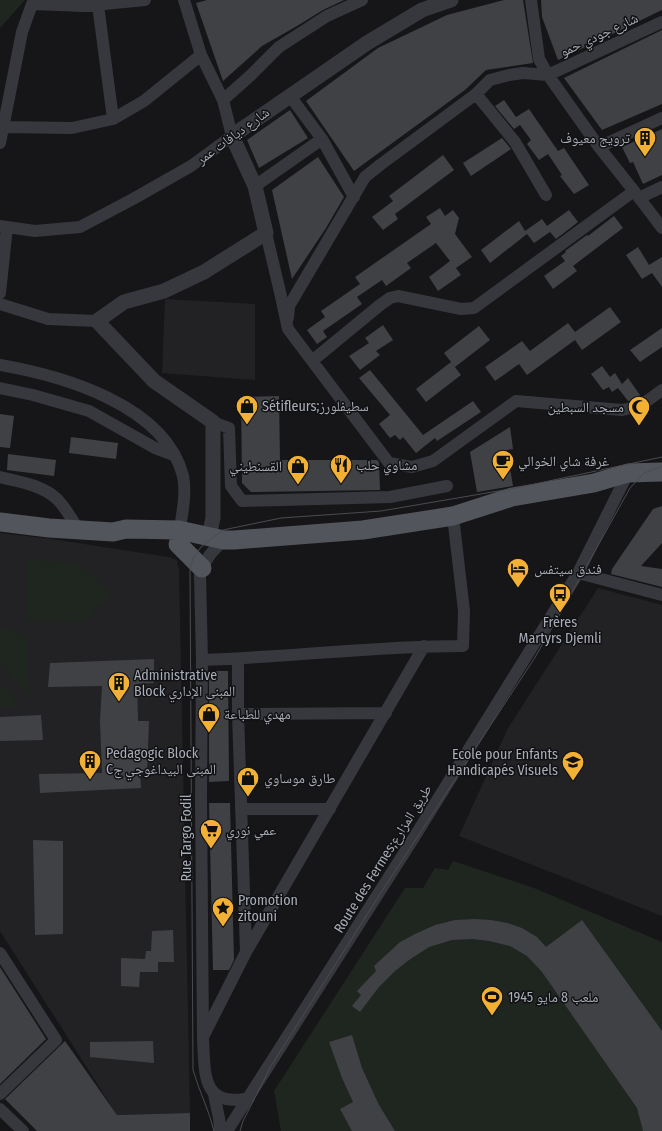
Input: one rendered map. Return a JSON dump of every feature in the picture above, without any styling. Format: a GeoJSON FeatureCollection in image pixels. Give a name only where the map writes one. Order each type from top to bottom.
{"type":"FeatureCollection","features":[{"type":"Feature","properties":{"kind":"main road"},"geometry":{"type":"LineString","coordinates":[[0,522],[48,528],[113,532],[129,538],[217,538],[363,530],[454,516],[512,497],[594,482],[628,473],[662,472]]}},
{"type":"Feature","properties":{"kind":"main road"},"geometry":{"type":"LineString","coordinates":[[179,537],[202,568]]}},
{"type":"Feature","properties":{"kind":"street"},"geometry":{"type":"LineString","coordinates":[[0,143],[22,32],[32,4],[84,6],[145,0]]}},
{"type":"Feature","properties":{"kind":"street"},"geometry":{"type":"LineString","coordinates":[[184,0],[201,55],[223,100],[232,136],[255,186],[288,329],[389,463],[412,468],[433,461],[516,401],[622,410],[640,406],[662,390]]}},
{"type":"Feature","properties":{"kind":"street"},"geometry":{"type":"LineString","coordinates":[[223,100],[279,47],[327,16],[362,0]]}},
{"type":"Feature","properties":{"kind":"street","name":"شارع ديافات عمر"},"geometry":{"type":"LineString","coordinates":[[4,227],[35,231],[80,227],[133,200],[191,166],[366,43],[422,10],[452,0]]}},
{"type":"Feature","properties":{"kind":"street"},"geometry":{"type":"LineString","coordinates":[[531,0],[539,59],[548,75],[599,147],[662,228]]}},
{"type":"Feature","properties":{"kind":"street"},"geometry":{"type":"LineString","coordinates":[[98,5],[113,119]]}},
{"type":"Feature","properties":{"kind":"street","name":"شارع جودي حمو"},"geometry":{"type":"LineString","coordinates":[[548,75],[662,22]]}},
{"type":"Feature","properties":{"kind":"street"},"geometry":{"type":"LineString","coordinates":[[3,127],[72,128],[113,119],[144,101],[201,55]]}},
{"type":"Feature","properties":{"kind":"street"},"geometry":{"type":"LineString","coordinates":[[288,329],[289,306],[365,177],[476,94],[490,80],[523,73],[548,75]]}},
{"type":"Feature","properties":{"kind":"street"},"geometry":{"type":"LineString","coordinates":[[476,94],[516,142],[546,195]]}},
{"type":"Feature","properties":{"kind":"street"},"geometry":{"type":"LineString","coordinates":[[290,96],[322,139],[354,197]]}},
{"type":"Feature","properties":{"kind":"street"},"geometry":{"type":"LineString","coordinates":[[599,147],[662,118]]}},
{"type":"Feature","properties":{"kind":"street"},"geometry":{"type":"LineString","coordinates":[[255,186],[322,139]]}},
{"type":"Feature","properties":{"kind":"street"},"geometry":{"type":"LineString","coordinates":[[312,361],[390,298],[398,296],[461,309],[474,308],[637,194],[662,187]]}},
{"type":"Feature","properties":{"kind":"street"},"geometry":{"type":"LineString","coordinates":[[0,293],[4,227]]}},
{"type":"Feature","properties":{"kind":"street"},"geometry":{"type":"LineString","coordinates":[[0,304],[48,319],[97,321],[124,302],[164,291],[204,272],[266,233]]}},
{"type":"Feature","properties":{"kind":"street"},"geometry":{"type":"LineString","coordinates":[[97,321],[154,381],[213,422],[229,428],[231,486],[242,502],[390,497],[447,486]]}},
{"type":"Feature","properties":{"kind":"street"},"geometry":{"type":"LineString","coordinates":[[0,365],[66,381],[101,394],[123,406],[161,434],[178,462],[183,477],[183,507],[179,537]]}},
{"type":"Feature","properties":{"kind":"street"},"geometry":{"type":"LineString","coordinates":[[0,388],[33,395],[89,411],[148,444],[174,455]]}},
{"type":"Feature","properties":{"kind":"street"},"geometry":{"type":"LineString","coordinates":[[89,411],[101,394]]}},
{"type":"Feature","properties":{"kind":"street"},"geometry":{"type":"LineString","coordinates":[[213,422],[213,518],[217,538]]}},
{"type":"Feature","properties":{"kind":"street","name":"Route des Fermes;طريق المزارع"},"geometry":{"type":"LineString","coordinates":[[227,1131],[411,843],[578,573],[628,473]]}},
{"type":"Feature","properties":{"kind":"street"},"geometry":{"type":"LineString","coordinates":[[0,477],[36,486],[47,492],[57,499],[78,530]]}},
{"type":"Feature","properties":{"kind":"street"},"geometry":{"type":"LineString","coordinates":[[202,660],[238,659],[424,646],[463,646],[464,611],[454,516]]}},
{"type":"Feature","properties":{"kind":"street","name":"Rue Targo Fodil"},"geometry":{"type":"LineString","coordinates":[[217,538],[212,551],[202,568],[200,586],[202,660],[201,796],[203,1038],[205,1074],[207,1082],[214,1094],[220,1131]]}},
{"type":"Feature","properties":{"kind":"street"},"geometry":{"type":"LineString","coordinates":[[578,573],[662,595]]}},
{"type":"Feature","properties":{"kind":"street"},"geometry":{"type":"LineString","coordinates":[[203,1038],[246,952],[424,646]]}},
{"type":"Feature","properties":{"kind":"street"},"geometry":{"type":"LineString","coordinates":[[238,659],[238,714],[246,952]]}},
{"type":"Feature","properties":{"kind":"street"},"geometry":{"type":"LineString","coordinates":[[238,714],[386,713]]}},
{"type":"Feature","properties":{"kind":"street"},"geometry":{"type":"LineString","coordinates":[[241,809],[330,809]]}},
{"type":"Feature","properties":{"kind":"street"},"geometry":{"type":"LineString","coordinates":[[0,953],[56,1040],[0,1094]]}},
{"type":"Feature","properties":{"kind":"street"},"geometry":{"type":"LineString","coordinates":[[214,1094],[231,1100],[249,1098]]}},
{"type":"Feature","properties":{"kind":"street"},"geometry":{"type":"LineString","coordinates":[[0,1109],[23,1131]]}},
{"type":"Feature","properties":{"kind":"shaded area"},"geometry":{"type":"Polygon","coordinates":[[[0,0],[25,0],[0,28],[0,0]]]}},
{"type":"Feature","properties":{"kind":"shaded area"},"geometry":{"type":"Polygon","coordinates":[[[165,299],[255,304],[255,380],[162,373],[165,299]]]}},
{"type":"Feature","properties":{"kind":"shaded area"},"geometry":{"type":"Polygon","coordinates":[[[0,533],[52,539],[168,557],[177,560],[179,571],[190,1113],[117,1115],[0,931],[0,533]]]}},
{"type":"Feature","properties":{"kind":"shaded area"},"geometry":{"type":"Polygon","coordinates":[[[27,560],[78,563],[112,593],[84,622],[28,621],[27,560]]]}},
{"type":"Feature","properties":{"kind":"shaded area","name":"Ecole pour Enfants Handicapés Visuels"},"geometry":{"type":"Polygon","coordinates":[[[598,588],[662,605],[662,916],[459,836],[508,728],[598,588]]]}},
{"type":"Feature","properties":{"kind":"shaded area"},"geometry":{"type":"Polygon","coordinates":[[[0,628],[27,635],[29,699],[0,661],[0,628]]]}},
{"type":"Feature","properties":{"kind":"shaded area"},"geometry":{"type":"Polygon","coordinates":[[[0,688],[8,688],[18,706],[0,706],[0,688]]]}},
{"type":"Feature","properties":{"kind":"shaded area","name":"ملعب 8 مايو 1945"},"geometry":{"type":"Polygon","coordinates":[[[453,861],[534,888],[662,942],[662,1131],[281,1131],[274,1091],[405,888],[423,888],[435,868],[448,870],[453,861]]]}},
{"type":"Feature","properties":{"kind":"building"},"geometry":{"type":"Polygon","coordinates":[[[207,0],[344,0],[323,10],[262,46],[223,81],[196,3],[207,0]]]}},
{"type":"Feature","properties":{"kind":"building"},"geometry":{"type":"Polygon","coordinates":[[[504,0],[523,0],[533,63],[486,70],[465,90],[354,171],[306,101],[378,48],[447,15],[504,0]]]}},
{"type":"Feature","properties":{"kind":"building"},"geometry":{"type":"Polygon","coordinates":[[[541,0],[662,0],[662,10],[558,60],[542,17],[541,0]]]}},
{"type":"Feature","properties":{"kind":"building"},"geometry":{"type":"Polygon","coordinates":[[[662,30],[662,104],[602,130],[564,78],[662,30]]]}},
{"type":"Feature","properties":{"kind":"building"},"geometry":{"type":"Polygon","coordinates":[[[504,100],[516,117],[529,109],[558,151],[564,148],[589,185],[574,194],[560,176],[562,175],[548,154],[539,160],[527,144],[531,140],[520,125],[514,129],[495,106],[504,100]]]}},
{"type":"Feature","properties":{"kind":"building"},"geometry":{"type":"Polygon","coordinates":[[[290,110],[308,138],[259,168],[247,140],[290,110]]]}},
{"type":"Feature","properties":{"kind":"building","name":"ترويج معيوف"},"geometry":{"type":"Polygon","coordinates":[[[662,129],[662,175],[643,184],[633,162],[630,163],[622,147],[662,129]]]}},
{"type":"Feature","properties":{"kind":"building"},"geometry":{"type":"Polygon","coordinates":[[[502,138],[511,149],[471,176],[463,163],[502,138]]]}},
{"type":"Feature","properties":{"kind":"building"},"geometry":{"type":"Polygon","coordinates":[[[443,155],[454,170],[395,214],[398,219],[383,230],[372,217],[393,201],[389,196],[443,155]]]}},
{"type":"Feature","properties":{"kind":"building"},"geometry":{"type":"Polygon","coordinates":[[[318,157],[344,197],[326,228],[292,279],[272,190],[318,157]]]}},
{"type":"Feature","properties":{"kind":"building"},"geometry":{"type":"Polygon","coordinates":[[[440,208],[445,216],[453,210],[459,218],[455,234],[472,257],[456,268],[461,275],[438,291],[429,277],[450,261],[436,243],[407,263],[411,268],[386,286],[382,280],[357,297],[362,304],[323,331],[327,337],[317,344],[307,330],[325,317],[321,311],[360,284],[355,277],[431,224],[426,217],[440,208]]]}},
{"type":"Feature","properties":{"kind":"building"},"geometry":{"type":"Polygon","coordinates":[[[569,210],[578,222],[556,239],[550,232],[534,243],[527,234],[490,263],[481,250],[519,221],[525,231],[542,219],[547,226],[569,210]]]}},
{"type":"Feature","properties":{"kind":"building"},"geometry":{"type":"Polygon","coordinates":[[[614,216],[623,228],[573,266],[577,271],[553,289],[544,276],[565,261],[561,256],[566,252],[565,251],[614,216]]]}},
{"type":"Feature","properties":{"kind":"building"},"geometry":{"type":"Polygon","coordinates":[[[638,247],[649,265],[662,257],[662,287],[652,273],[642,279],[626,255],[638,247]]]}},
{"type":"Feature","properties":{"kind":"building"},"geometry":{"type":"Polygon","coordinates":[[[610,307],[621,322],[582,350],[575,340],[527,375],[519,364],[495,381],[485,367],[522,341],[530,351],[568,323],[575,332],[610,307]]]}},
{"type":"Feature","properties":{"kind":"building"},"geometry":{"type":"Polygon","coordinates":[[[383,325],[393,340],[376,351],[380,355],[360,370],[349,356],[369,343],[365,338],[383,325]]]}},
{"type":"Feature","properties":{"kind":"building"},"geometry":{"type":"Polygon","coordinates":[[[479,326],[490,340],[455,367],[444,353],[479,326]]]}},
{"type":"Feature","properties":{"kind":"building"},"geometry":{"type":"Polygon","coordinates":[[[662,328],[662,347],[640,362],[630,350],[662,328]]]}},
{"type":"Feature","properties":{"kind":"building"},"geometry":{"type":"Polygon","coordinates":[[[451,362],[461,375],[426,402],[416,389],[451,362]]]}},
{"type":"Feature","properties":{"kind":"building"},"geometry":{"type":"Polygon","coordinates":[[[602,366],[610,377],[615,373],[622,384],[628,378],[640,395],[635,400],[628,401],[618,388],[612,392],[609,387],[603,390],[591,374],[602,366]]]}},
{"type":"Feature","properties":{"kind":"building"},"geometry":{"type":"Polygon","coordinates":[[[370,370],[423,435],[473,401],[481,412],[437,441],[435,438],[416,453],[403,437],[400,440],[395,435],[390,438],[379,424],[390,415],[359,378],[370,370]]]}},
{"type":"Feature","properties":{"kind":"building"},"geometry":{"type":"Polygon","coordinates":[[[279,396],[280,460],[377,460],[379,462],[380,490],[251,492],[242,483],[241,397],[279,396]]]}},
{"type":"Feature","properties":{"kind":"building"},"geometry":{"type":"Polygon","coordinates":[[[0,414],[14,416],[10,448],[0,447],[0,414]]]}},
{"type":"Feature","properties":{"kind":"building"},"geometry":{"type":"Polygon","coordinates":[[[510,427],[513,449],[507,450],[513,486],[477,492],[470,452],[510,427]]]}},
{"type":"Feature","properties":{"kind":"building"},"geometry":{"type":"Polygon","coordinates":[[[71,437],[118,443],[116,459],[69,453],[71,437]]]}},
{"type":"Feature","properties":{"kind":"building"},"geometry":{"type":"Polygon","coordinates":[[[8,454],[56,460],[54,476],[7,470],[8,454]]]}},
{"type":"Feature","properties":{"kind":"building"},"geometry":{"type":"Polygon","coordinates":[[[662,506],[662,543],[641,566],[662,569],[662,587],[611,574],[612,569],[653,509],[662,506]]]}},
{"type":"Feature","properties":{"kind":"building"},"geometry":{"type":"Polygon","coordinates":[[[154,659],[154,683],[137,684],[138,721],[149,721],[147,774],[140,773],[141,788],[40,793],[39,774],[102,773],[100,721],[102,686],[48,687],[50,663],[154,659]]]}},
{"type":"Feature","properties":{"kind":"building"},"geometry":{"type":"Polygon","coordinates":[[[209,671],[228,671],[229,781],[209,782],[209,671]]]}},
{"type":"Feature","properties":{"kind":"building"},"geometry":{"type":"Polygon","coordinates":[[[41,715],[43,740],[0,741],[0,717],[41,715]]]}},
{"type":"Feature","properties":{"kind":"building"},"geometry":{"type":"Polygon","coordinates":[[[209,803],[230,803],[234,960],[229,970],[213,970],[209,803]]]}},
{"type":"Feature","properties":{"kind":"building"},"geometry":{"type":"Polygon","coordinates":[[[33,840],[63,841],[63,934],[35,935],[33,840]]]}},
{"type":"Feature","properties":{"kind":"building"},"geometry":{"type":"Polygon","coordinates":[[[475,919],[507,923],[522,928],[537,937],[546,947],[582,920],[662,1031],[662,1131],[643,1131],[637,1108],[542,972],[527,956],[510,946],[473,939],[452,940],[429,947],[395,971],[379,987],[360,1012],[352,1006],[361,995],[357,991],[376,971],[374,966],[400,942],[435,925],[455,920],[475,919]]]}},
{"type":"Feature","properties":{"kind":"building"},"geometry":{"type":"Polygon","coordinates":[[[173,930],[174,962],[158,962],[158,972],[140,972],[139,987],[121,986],[121,958],[145,959],[146,951],[151,951],[152,931],[173,930]]]}},
{"type":"Feature","properties":{"kind":"building"},"geometry":{"type":"Polygon","coordinates":[[[0,967],[46,1039],[0,1084],[0,967]]]}},
{"type":"Feature","properties":{"kind":"building"},"geometry":{"type":"Polygon","coordinates":[[[352,1035],[362,1068],[379,1105],[395,1131],[352,1131],[340,1109],[353,1102],[342,1078],[329,1042],[352,1035]]]}},
{"type":"Feature","properties":{"kind":"building"},"geometry":{"type":"Polygon","coordinates":[[[65,1041],[117,1115],[190,1113],[190,1131],[37,1131],[5,1099],[65,1041]]]}},
{"type":"Feature","properties":{"kind":"building"},"geometry":{"type":"Polygon","coordinates":[[[153,1041],[154,1063],[90,1057],[90,1042],[153,1041]]]}},
{"type":"Feature","properties":{"kind":"tram line"},"geometry":{"type":"LineString","coordinates":[[214,1131],[193,1070],[190,570],[193,558],[201,547],[223,530],[281,518],[381,511],[516,488],[662,457]]}},
{"type":"Feature","properties":{"kind":"tram line"},"geometry":{"type":"LineString","coordinates":[[240,1131],[243,1121],[271,1066],[382,891],[534,659],[630,488],[644,473],[662,466]]}},
{"type":"Feature","properties":{"kind":"place","name":"ترويج معيوف"},"geometry":{"type":"Point","coordinates":[645,158]}},
{"type":"Feature","properties":{"kind":"place","name":"Sétifleurs;سطيفلورز"},"geometry":{"type":"Point","coordinates":[247,426]}},
{"type":"Feature","properties":{"kind":"place","name":"مسجد السبطين"},"geometry":{"type":"Point","coordinates":[639,426]}},
{"type":"Feature","properties":{"kind":"place","name":"غرفة شاي الخوالي"},"geometry":{"type":"Point","coordinates":[503,480]}},
{"type":"Feature","properties":{"kind":"place","name":"مشاوي حلب"},"geometry":{"type":"Point","coordinates":[341,484]}},
{"type":"Feature","properties":{"kind":"place","name":"القسنطيني"},"geometry":{"type":"Point","coordinates":[298,486]}},
{"type":"Feature","properties":{"kind":"place","name":"فندق سيتفس"},"geometry":{"type":"Point","coordinates":[518,588]}},
{"type":"Feature","properties":{"kind":"place","name":"Frères Martyrs Djemli"},"geometry":{"type":"Point","coordinates":[560,614]}},
{"type":"Feature","properties":{"kind":"place","name":"Administrative Block المبنى الإداري"},"geometry":{"type":"Point","coordinates":[119,702]}},
{"type":"Feature","properties":{"kind":"place","name":"مهدي للطباعة"},"geometry":{"type":"Point","coordinates":[209,734]}},
{"type":"Feature","properties":{"kind":"place","name":"Pedagogic Block Cالمبنى البيداغوجي ج"},"geometry":{"type":"Point","coordinates":[90,780]}},
{"type":"Feature","properties":{"kind":"place","name":"Ecole pour Enfants Handicapés Visuels"},"geometry":{"type":"Point","coordinates":[573,782]}},
{"type":"Feature","properties":{"kind":"place","name":"طارق موساوي"},"geometry":{"type":"Point","coordinates":[248,798]}},
{"type":"Feature","properties":{"kind":"place","name":"عمي نوري"},"geometry":{"type":"Point","coordinates":[211,850]}},
{"type":"Feature","properties":{"kind":"place","name":"Promotion zitouni"},"geometry":{"type":"Point","coordinates":[223,928]}},
{"type":"Feature","properties":{"kind":"place","name":"ملعب 8 مايو 1945"},"geometry":{"type":"Point","coordinates":[492,1016]}}]}
